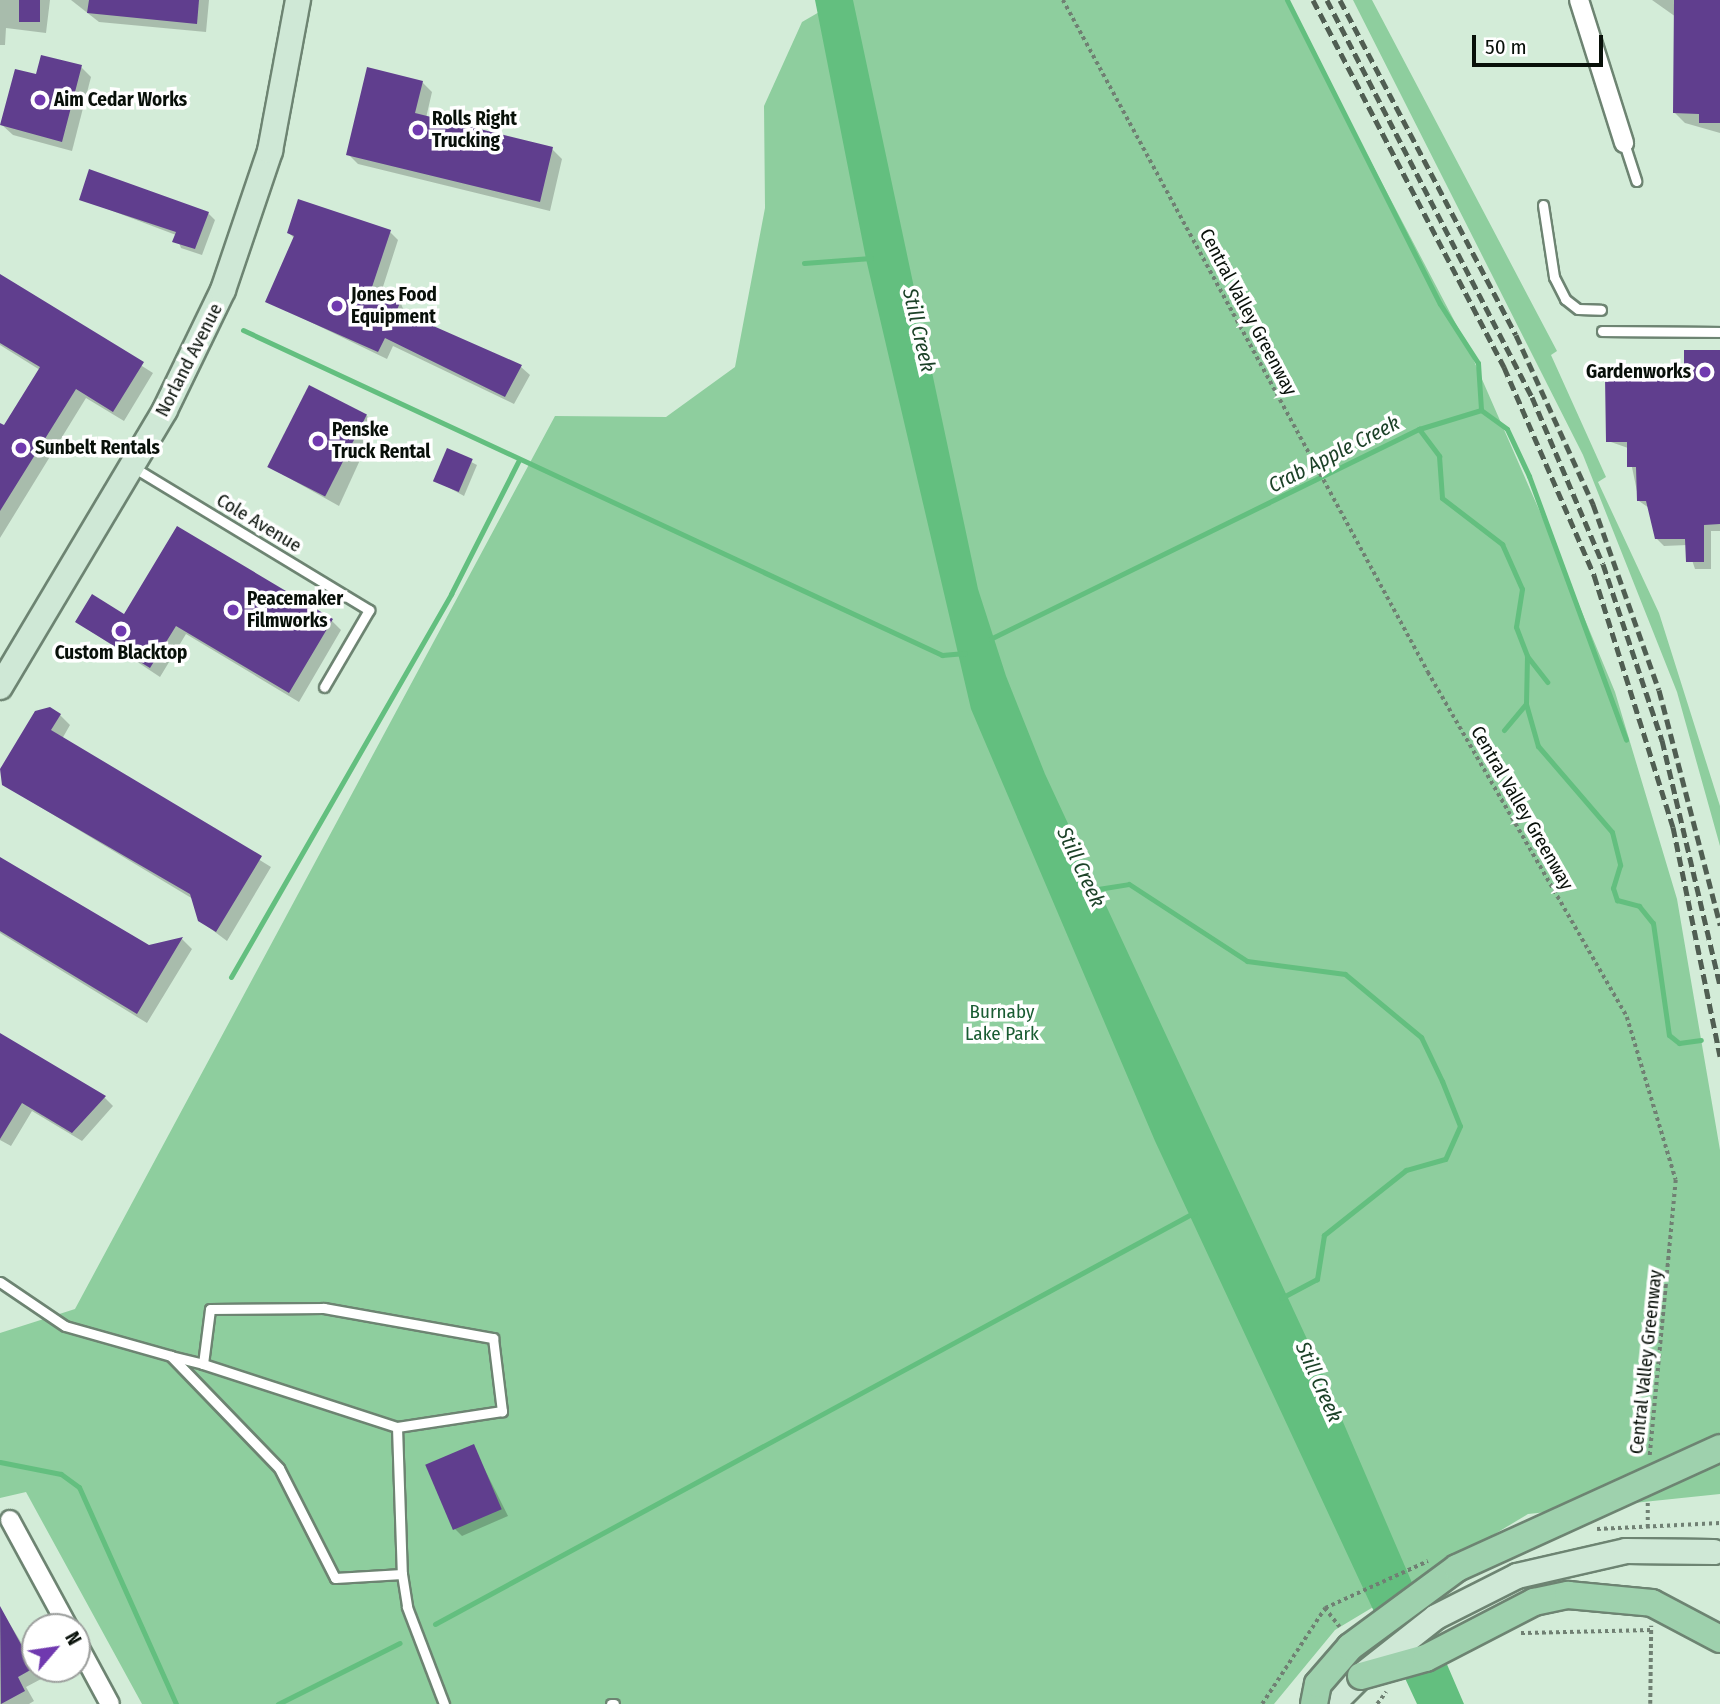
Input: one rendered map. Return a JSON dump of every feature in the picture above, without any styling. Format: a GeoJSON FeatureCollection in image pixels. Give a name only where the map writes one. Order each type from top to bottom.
{"type":"FeatureCollection","features":[{"type":"Feature","properties":{"kind":"main road"},"geometry":{"type":"LineString","coordinates":[[1314,1704],[1318,1684],[1350,1647],[1457,1568],[1720,1448]]}},
{"type":"Feature","properties":{"kind":"main road"},"geometry":{"type":"LineString","coordinates":[[1361,1676],[1426,1658],[1534,1602],[1568,1595],[1652,1603],[1720,1640]]}},
{"type":"Feature","properties":{"kind":"street","name":"Norland Avenue"},"geometry":{"type":"LineString","coordinates":[[0,687],[194,357],[245,232],[277,120],[298,0]]}},
{"type":"Feature","properties":{"kind":"street"},"geometry":{"type":"LineString","coordinates":[[1579,0],[1623,143]]}},
{"type":"Feature","properties":{"kind":"street"},"geometry":{"type":"LineString","coordinates":[[10,1520],[60,1613]]}},
{"type":"Feature","properties":{"kind":"street"},"geometry":{"type":"LineString","coordinates":[[1333,1704],[1361,1676],[1436,1617],[1517,1576],[1626,1552],[1720,1553]]}},
{"type":"Feature","properties":{"kind":"street"},"geometry":{"type":"LineString","coordinates":[[91,1669],[110,1704]]}},
{"type":"Feature","properties":{"kind":"lane"},"geometry":{"type":"LineString","coordinates":[[1623,143],[1636,181]]}},
{"type":"Feature","properties":{"kind":"lane"},"geometry":{"type":"LineString","coordinates":[[1543,205],[1554,277],[1565,299],[1578,309],[1601,310]]}},
{"type":"Feature","properties":{"kind":"lane"},"geometry":{"type":"LineString","coordinates":[[1602,331],[1720,332]]}},
{"type":"Feature","properties":{"kind":"lane","name":"Cole Avenue"},"geometry":{"type":"LineString","coordinates":[[132,466],[369,610],[324,687]]}},
{"type":"Feature","properties":{"kind":"lane"},"geometry":{"type":"LineString","coordinates":[[0,1282],[65,1326],[203,1364],[397,1427],[502,1411],[493,1338],[324,1308],[210,1309],[203,1364]]}},
{"type":"Feature","properties":{"kind":"lane"},"geometry":{"type":"LineString","coordinates":[[171,1356],[279,1468],[335,1578],[402,1574]]}},
{"type":"Feature","properties":{"kind":"lane"},"geometry":{"type":"LineString","coordinates":[[397,1427],[402,1574],[407,1607],[444,1704]]}},
{"type":"Feature","properties":{"kind":"path","name":"Central Valley Greenway"},"geometry":{"type":"LineString","coordinates":[[1063,0],[1329,494],[1627,1017],[1643,1060],[1676,1180],[1649,1467]]}},
{"type":"Feature","properties":{"kind":"path"},"geometry":{"type":"LineString","coordinates":[[1648,1494],[1648,1534]]}},
{"type":"Feature","properties":{"kind":"path"},"geometry":{"type":"LineString","coordinates":[[1592,1530],[1720,1523]]}},
{"type":"Feature","properties":{"kind":"path"},"geometry":{"type":"LineString","coordinates":[[1262,1704],[1288,1658],[1339,1599],[1424,1562]]}},
{"type":"Feature","properties":{"kind":"path"},"geometry":{"type":"LineString","coordinates":[[1650,1704],[1651,1617]]}},
{"type":"Feature","properties":{"kind":"green space","name":"Burnaby Lake Park"},"geometry":{"type":"Polygon","coordinates":[[[840,0],[1286,0],[1467,345],[1547,528],[1615,692],[1677,899],[1720,1150],[1720,1494],[1528,1514],[1335,1630],[1274,1704],[142,1704],[26,1492],[0,1498],[0,1333],[75,1309],[555,416],[666,417],[735,367],[765,208],[764,106],[802,22],[840,0]]]}},
{"type":"Feature","properties":{"kind":"green space"},"geometry":{"type":"Polygon","coordinates":[[[1353,0],[1372,0],[1557,351],[1551,355],[1606,477],[1598,482],[1659,613],[1720,806],[1720,846],[1677,692],[1583,455],[1353,0]]]}},
{"type":"Feature","properties":{"kind":"water","name":"Still Creek"},"geometry":{"type":"Polygon","coordinates":[[[815,0],[853,0],[978,589],[1006,676],[1045,774],[1313,1352],[1464,1704],[1417,1704],[1155,1141],[971,709],[866,259],[815,0]]]}},
{"type":"Feature","properties":{"kind":"building"},"geometry":{"type":"Polygon","coordinates":[[[19,0],[40,0],[40,22],[19,22],[19,0]]]}},
{"type":"Feature","properties":{"kind":"building"},"geometry":{"type":"Polygon","coordinates":[[[89,0],[199,0],[197,24],[87,13],[89,0]]]}},
{"type":"Feature","properties":{"kind":"building"},"geometry":{"type":"Polygon","coordinates":[[[1674,0],[1720,0],[1720,123],[1699,123],[1699,114],[1673,113],[1674,0]]]}},
{"type":"Feature","properties":{"kind":"building","name":"Aim Cedar Works"},"geometry":{"type":"Polygon","coordinates":[[[41,55],[82,65],[62,142],[0,125],[15,69],[36,74],[41,55]]]}},
{"type":"Feature","properties":{"kind":"building","name":"Rolls Right Trucking"},"geometry":{"type":"Polygon","coordinates":[[[367,67],[423,81],[415,113],[553,147],[540,202],[346,155],[367,67]]]}},
{"type":"Feature","properties":{"kind":"building"},"geometry":{"type":"Polygon","coordinates":[[[89,169],[209,212],[195,249],[172,242],[176,232],[79,200],[89,169]]]}},
{"type":"Feature","properties":{"kind":"building"},"geometry":{"type":"Polygon","coordinates":[[[298,199],[391,230],[372,287],[401,300],[397,310],[522,365],[505,397],[385,338],[378,352],[265,302],[294,236],[287,233],[298,199]]]}},
{"type":"Feature","properties":{"kind":"building"},"geometry":{"type":"Polygon","coordinates":[[[0,274],[144,362],[113,412],[76,389],[0,511],[0,423],[4,425],[40,367],[0,343],[0,274]]]}},
{"type":"Feature","properties":{"kind":"building"},"geometry":{"type":"Polygon","coordinates":[[[1684,350],[1720,350],[1720,524],[1704,525],[1704,562],[1686,562],[1685,539],[1655,539],[1646,501],[1637,501],[1636,467],[1627,467],[1627,442],[1606,442],[1605,377],[1684,377],[1684,350]]]}},
{"type":"Feature","properties":{"kind":"building","name":"Penske Truck Rental"},"geometry":{"type":"Polygon","coordinates":[[[309,385],[367,415],[325,496],[267,467],[309,385]]]}},
{"type":"Feature","properties":{"kind":"building"},"geometry":{"type":"Polygon","coordinates":[[[447,448],[473,459],[459,492],[433,481],[447,448]]]}},
{"type":"Feature","properties":{"kind":"building","name":"Peacemaker Filmworks"},"geometry":{"type":"Polygon","coordinates":[[[177,526],[333,619],[289,693],[176,626],[150,668],[75,622],[92,594],[124,614],[177,526]]]}},
{"type":"Feature","properties":{"kind":"building"},"geometry":{"type":"Polygon","coordinates":[[[50,707],[61,714],[51,730],[262,856],[216,932],[198,921],[190,894],[2,785],[0,769],[35,711],[50,707]]]}},
{"type":"Feature","properties":{"kind":"building"},"geometry":{"type":"Polygon","coordinates":[[[0,857],[149,945],[183,937],[137,1014],[0,931],[0,857]]]}},
{"type":"Feature","properties":{"kind":"building"},"geometry":{"type":"Polygon","coordinates":[[[0,1033],[106,1096],[72,1133],[22,1103],[0,1139],[0,1033]]]}},
{"type":"Feature","properties":{"kind":"building"},"geometry":{"type":"Polygon","coordinates":[[[474,1444],[502,1509],[453,1530],[425,1465],[474,1444]]]}},
{"type":"Feature","properties":{"kind":"building"},"geometry":{"type":"Polygon","coordinates":[[[0,1606],[21,1644],[21,1675],[18,1677],[25,1691],[1,1704],[0,1606]]]}},
{"type":"Feature","properties":{"kind":"waterway"},"geometry":{"type":"LineString","coordinates":[[1287,0],[1440,304],[1478,363],[1481,410],[1507,429],[1529,476],[1626,740]]}},
{"type":"Feature","properties":{"kind":"waterway"},"geometry":{"type":"LineString","coordinates":[[804,263],[871,258]]}},
{"type":"Feature","properties":{"kind":"waterway"},"geometry":{"type":"LineString","coordinates":[[243,330],[942,655],[965,653]]}},
{"type":"Feature","properties":{"kind":"waterway"},"geometry":{"type":"LineString","coordinates":[[1419,429],[1481,410]]}},
{"type":"Feature","properties":{"kind":"waterway","name":"Crab Apple Creek"},"geometry":{"type":"LineString","coordinates":[[990,639],[1419,429],[1439,456],[1442,498],[1502,544],[1522,589],[1516,627],[1527,656],[1526,704],[1538,746],[1612,832],[1620,865],[1613,888],[1617,900],[1639,906],[1653,923],[1669,1035],[1679,1043],[1701,1040]]}},
{"type":"Feature","properties":{"kind":"waterway"},"geometry":{"type":"LineString","coordinates":[[231,977],[451,594],[519,460]]}},
{"type":"Feature","properties":{"kind":"waterway"},"geometry":{"type":"LineString","coordinates":[[1527,656],[1547,682]]}},
{"type":"Feature","properties":{"kind":"waterway"},"geometry":{"type":"LineString","coordinates":[[1504,730],[1526,704]]}},
{"type":"Feature","properties":{"kind":"waterway","name":"Still Creek"},"geometry":{"type":"LineString","coordinates":[[1098,889],[1129,884],[1247,961],[1345,974],[1421,1037],[1442,1081],[1460,1126],[1445,1159],[1406,1170],[1324,1235],[1317,1279],[1282,1298]]}},
{"type":"Feature","properties":{"kind":"waterway"},"geometry":{"type":"LineString","coordinates":[[435,1624],[1195,1212]]}},
{"type":"Feature","properties":{"kind":"waterway"},"geometry":{"type":"LineString","coordinates":[[0,1462],[61,1474],[79,1487],[176,1704]]}},
{"type":"Feature","properties":{"kind":"waterway"},"geometry":{"type":"LineString","coordinates":[[278,1704],[400,1643]]}},
{"type":"Feature","properties":{"kind":"railway"},"geometry":{"type":"LineString","coordinates":[[1313,0],[1504,367],[1594,575],[1673,827],[1720,1056]]}},
{"type":"Feature","properties":{"kind":"railway"},"geometry":{"type":"LineString","coordinates":[[1327,0],[1532,397],[1603,564],[1662,740],[1720,985]]}},
{"type":"Feature","properties":{"kind":"railway"},"geometry":{"type":"LineString","coordinates":[[1340,0],[1516,335],[1593,504],[1659,690],[1720,925]]}},
{"type":"Feature","properties":{"kind":"place","name":"Aim Cedar Works"},"geometry":{"type":"Point","coordinates":[40,100]}},
{"type":"Feature","properties":{"kind":"place","name":"Rolls Right Trucking"},"geometry":{"type":"Point","coordinates":[418,130]}},
{"type":"Feature","properties":{"kind":"place","name":"Jones Food Equipment"},"geometry":{"type":"Point","coordinates":[337,306]}},
{"type":"Feature","properties":{"kind":"place","name":"Gardenworks"},"geometry":{"type":"Point","coordinates":[1705,372]}},
{"type":"Feature","properties":{"kind":"place","name":"Penske Truck Rental"},"geometry":{"type":"Point","coordinates":[318,441]}},
{"type":"Feature","properties":{"kind":"place","name":"Sunbelt Rentals"},"geometry":{"type":"Point","coordinates":[21,448]}},
{"type":"Feature","properties":{"kind":"place","name":"Peacemaker Filmworks"},"geometry":{"type":"Point","coordinates":[233,610]}},
{"type":"Feature","properties":{"kind":"place","name":"Custom Blacktop"},"geometry":{"type":"Point","coordinates":[121,631]}}]}
